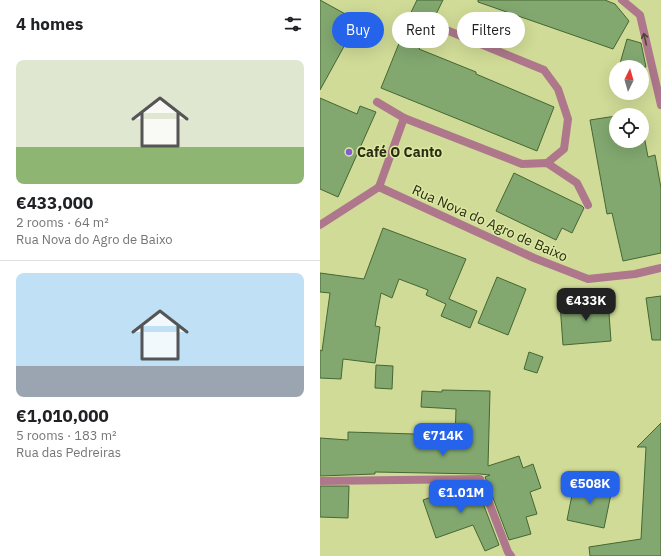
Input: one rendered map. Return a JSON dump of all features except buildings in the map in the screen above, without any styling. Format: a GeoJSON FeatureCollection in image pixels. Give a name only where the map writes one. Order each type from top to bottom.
{"type":"FeatureCollection","features":[{"type":"Feature","properties":{"kind":"street"},"geometry":{"type":"LineString","coordinates":[[622,0],[640,15],[661,105]]}},
{"type":"Feature","properties":{"kind":"street"},"geometry":{"type":"LineString","coordinates":[[449,31],[544,70],[558,89],[568,119],[564,149],[547,163]]}},
{"type":"Feature","properties":{"kind":"street"},"geometry":{"type":"LineString","coordinates":[[378,102],[404,118],[522,164],[547,163],[577,183],[588,205]]}},
{"type":"Feature","properties":{"kind":"street"},"geometry":{"type":"LineString","coordinates":[[320,225],[379,187],[404,118]]}},
{"type":"Feature","properties":{"kind":"street","name":"Rua Nova do Agro de Baixo"},"geometry":{"type":"LineString","coordinates":[[379,187],[534,258],[588,279],[635,274],[661,268]]}},
{"type":"Feature","properties":{"kind":"street"},"geometry":{"type":"LineString","coordinates":[[320,481],[480,479],[508,552],[511,556]]}},
{"type":"Feature","properties":{"kind":"place","name":"Café O Canto"},"geometry":{"type":"Point","coordinates":[349,152]}}]}
